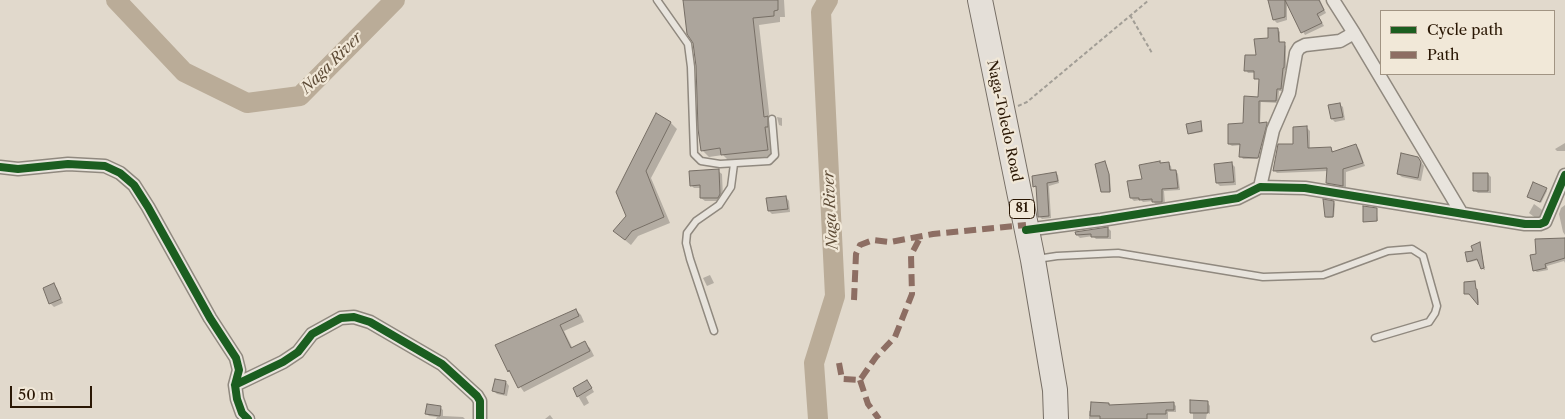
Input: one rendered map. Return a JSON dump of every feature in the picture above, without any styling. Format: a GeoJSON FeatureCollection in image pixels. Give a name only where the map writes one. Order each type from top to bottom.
{"type":"FeatureCollection","features":[{"type":"Feature","properties":{"kind":"highway","name":"Naga-Toledo Road"},"geometry":{"type":"LineString","coordinates":[[980,0],[1033,260],[1054,390],[1056,419]]}},
{"type":"Feature","properties":{"kind":"street"},"geometry":{"type":"LineString","coordinates":[[1333,0],[1462,214]]}},
{"type":"Feature","properties":{"kind":"street"},"geometry":{"type":"LineString","coordinates":[[1260,187],[1273,130],[1288,93],[1296,53],[1299,48],[1305,45],[1340,41],[1354,33]]}},
{"type":"Feature","properties":{"kind":"street"},"geometry":{"type":"LineString","coordinates":[[0,167],[18,169],[68,164],[104,166],[120,173],[134,185],[210,318],[236,358],[239,370],[234,385],[242,413],[248,419]]}},
{"type":"Feature","properties":{"kind":"street"},"geometry":{"type":"LineString","coordinates":[[1026,230],[1238,198],[1260,187],[1305,188],[1526,224],[1540,224],[1545,222],[1565,175]]}},
{"type":"Feature","properties":{"kind":"street"},"geometry":{"type":"LineString","coordinates":[[234,385],[283,362],[298,352],[312,334],[341,318],[354,317],[370,322],[442,364],[478,396],[480,401],[480,419]]}},
{"type":"Feature","properties":{"kind":"lane"},"geometry":{"type":"LineString","coordinates":[[657,0],[688,44],[691,67],[694,154],[701,161],[710,164],[769,161],[774,155],[772,119]]}},
{"type":"Feature","properties":{"kind":"lane"},"geometry":{"type":"LineString","coordinates":[[714,331],[690,259],[686,244],[687,233],[696,221],[719,205],[731,187],[734,164]]}},
{"type":"Feature","properties":{"kind":"lane"},"geometry":{"type":"LineString","coordinates":[[1033,260],[1057,256],[1118,253],[1263,277],[1323,276],[1388,251],[1412,249],[1423,256],[1437,306],[1435,314],[1429,322],[1375,338]]}},
{"type":"Feature","properties":{"kind":"path"},"geometry":{"type":"LineString","coordinates":[[1002,114],[1027,102],[1149,0]]}},
{"type":"Feature","properties":{"kind":"path"},"geometry":{"type":"LineString","coordinates":[[1130,16],[1152,52]]}},
{"type":"Feature","properties":{"kind":"building"},"geometry":{"type":"Polygon","coordinates":[[[683,0],[778,0],[778,10],[774,11],[774,16],[753,18],[764,117],[768,116],[768,127],[765,127],[768,150],[721,155],[720,148],[701,151],[698,129],[696,66],[693,43],[687,34],[683,0]]]}},
{"type":"Feature","properties":{"kind":"building"},"geometry":{"type":"Polygon","coordinates":[[[1268,0],[1285,0],[1285,17],[1273,20],[1268,0]]]}},
{"type":"Feature","properties":{"kind":"building"},"geometry":{"type":"Polygon","coordinates":[[[1285,0],[1319,0],[1324,10],[1317,14],[1322,23],[1301,33],[1285,0]]]}},
{"type":"Feature","properties":{"kind":"building"},"geometry":{"type":"Polygon","coordinates":[[[1268,28],[1278,28],[1279,42],[1285,42],[1281,89],[1277,89],[1276,101],[1259,101],[1259,123],[1267,122],[1267,124],[1258,158],[1239,157],[1240,144],[1228,144],[1228,124],[1243,123],[1244,96],[1258,97],[1259,79],[1254,79],[1254,71],[1244,71],[1245,55],[1256,55],[1254,39],[1268,38],[1268,28]]]}},
{"type":"Feature","properties":{"kind":"building"},"geometry":{"type":"Polygon","coordinates":[[[1340,103],[1343,117],[1331,119],[1328,105],[1340,103]]]}},
{"type":"Feature","properties":{"kind":"building"},"geometry":{"type":"Polygon","coordinates":[[[656,113],[671,122],[646,171],[664,217],[632,231],[625,240],[613,231],[626,216],[616,192],[656,113]]]}},
{"type":"Feature","properties":{"kind":"building"},"geometry":{"type":"Polygon","coordinates":[[[1201,121],[1202,131],[1188,134],[1186,124],[1201,121]]]}},
{"type":"Feature","properties":{"kind":"building"},"geometry":{"type":"Polygon","coordinates":[[[1307,126],[1308,148],[1331,147],[1332,152],[1356,144],[1363,163],[1343,169],[1343,186],[1326,183],[1327,168],[1273,171],[1278,144],[1293,144],[1293,127],[1307,126]]]}},
{"type":"Feature","properties":{"kind":"building"},"geometry":{"type":"Polygon","coordinates":[[[1401,153],[1418,157],[1421,162],[1418,178],[1397,174],[1401,153]]]}},
{"type":"Feature","properties":{"kind":"building"},"geometry":{"type":"Polygon","coordinates":[[[1105,161],[1109,174],[1110,192],[1101,192],[1095,164],[1105,161]]]}},
{"type":"Feature","properties":{"kind":"building"},"geometry":{"type":"Polygon","coordinates":[[[1160,161],[1160,163],[1169,162],[1170,170],[1176,170],[1178,188],[1162,189],[1162,202],[1152,202],[1152,199],[1139,200],[1139,198],[1130,198],[1127,181],[1142,179],[1139,165],[1160,161]]]}},
{"type":"Feature","properties":{"kind":"building"},"geometry":{"type":"Polygon","coordinates":[[[1232,162],[1234,182],[1216,183],[1214,164],[1232,162]]]}},
{"type":"Feature","properties":{"kind":"building"},"geometry":{"type":"Polygon","coordinates":[[[719,169],[720,194],[718,198],[700,198],[700,185],[690,186],[689,171],[719,169]]]}},
{"type":"Feature","properties":{"kind":"building"},"geometry":{"type":"Polygon","coordinates":[[[1056,172],[1058,181],[1047,183],[1049,216],[1038,217],[1036,186],[1033,187],[1032,176],[1056,172]]]}},
{"type":"Feature","properties":{"kind":"building"},"geometry":{"type":"Polygon","coordinates":[[[1473,173],[1488,173],[1488,191],[1473,191],[1473,173]]]}},
{"type":"Feature","properties":{"kind":"building"},"geometry":{"type":"Polygon","coordinates":[[[1533,182],[1547,188],[1540,202],[1527,197],[1533,182]]]}},
{"type":"Feature","properties":{"kind":"building"},"geometry":{"type":"Polygon","coordinates":[[[786,196],[788,209],[768,211],[766,198],[786,196]]]}},
{"type":"Feature","properties":{"kind":"building"},"geometry":{"type":"Polygon","coordinates":[[[1323,199],[1334,201],[1333,217],[1325,217],[1323,199]]]}},
{"type":"Feature","properties":{"kind":"building"},"geometry":{"type":"Polygon","coordinates":[[[1363,206],[1377,208],[1377,221],[1363,222],[1363,206]]]}},
{"type":"Feature","properties":{"kind":"building"},"geometry":{"type":"Polygon","coordinates":[[[1108,227],[1108,237],[1091,237],[1091,234],[1076,235],[1075,232],[1108,227]]]}},
{"type":"Feature","properties":{"kind":"building"},"geometry":{"type":"Polygon","coordinates":[[[1565,238],[1565,258],[1545,264],[1546,268],[1533,271],[1530,255],[1536,254],[1535,239],[1565,238]]]}},
{"type":"Feature","properties":{"kind":"building"},"geometry":{"type":"Polygon","coordinates":[[[1480,242],[1484,268],[1481,269],[1477,259],[1467,262],[1465,252],[1473,251],[1471,246],[1480,242]]]}},
{"type":"Feature","properties":{"kind":"building"},"geometry":{"type":"Polygon","coordinates":[[[1475,281],[1478,305],[1469,294],[1464,294],[1464,282],[1475,281]]]}},
{"type":"Feature","properties":{"kind":"building"},"geometry":{"type":"Polygon","coordinates":[[[54,283],[61,299],[49,304],[43,288],[54,283]]]}},
{"type":"Feature","properties":{"kind":"building"},"geometry":{"type":"Polygon","coordinates":[[[576,309],[579,316],[560,325],[571,348],[585,341],[590,351],[518,388],[495,345],[576,309]]]}},
{"type":"Feature","properties":{"kind":"building"},"geometry":{"type":"Polygon","coordinates":[[[495,379],[506,381],[504,394],[492,391],[495,379]]]}},
{"type":"Feature","properties":{"kind":"building"},"geometry":{"type":"Polygon","coordinates":[[[587,380],[592,388],[577,397],[573,388],[587,380]]]}},
{"type":"Feature","properties":{"kind":"building"},"geometry":{"type":"Polygon","coordinates":[[[1190,400],[1208,401],[1208,413],[1190,413],[1190,400]]]}},
{"type":"Feature","properties":{"kind":"building"},"geometry":{"type":"Polygon","coordinates":[[[1091,402],[1109,403],[1109,405],[1174,402],[1174,410],[1166,410],[1166,414],[1147,414],[1147,419],[1100,419],[1100,416],[1090,416],[1091,402]]]}},
{"type":"Feature","properties":{"kind":"building"},"geometry":{"type":"Polygon","coordinates":[[[427,404],[441,406],[440,416],[425,414],[427,404]]]}},
{"type":"Feature","properties":{"kind":"waterway","name":"Naga River"},"geometry":{"type":"LineString","coordinates":[[116,0],[184,72],[247,103],[300,96],[395,0]]}},
{"type":"Feature","properties":{"kind":"waterway","name":"Naga River"},"geometry":{"type":"LineString","coordinates":[[818,419],[814,363],[835,296],[821,12],[828,0]]}},
{"type":"Feature","properties":{"kind":"marked path"},"geometry":{"type":"LineString","coordinates":[[854,300],[856,254],[860,245],[873,240],[890,242],[933,234],[1026,225]]}},
{"type":"Feature","properties":{"kind":"marked path"},"geometry":{"type":"LineString","coordinates":[[839,363],[842,379],[860,380],[876,357],[895,337],[912,294],[911,255],[921,236]]}},
{"type":"Feature","properties":{"kind":"marked path"},"geometry":{"type":"LineString","coordinates":[[860,380],[868,404],[879,419]]}},
{"type":"Feature","properties":{"kind":"cycle path"},"geometry":{"type":"LineString","coordinates":[[0,167],[18,169],[68,164],[105,166],[120,173],[134,185],[210,318],[236,358],[239,370],[235,385],[237,399],[242,413],[248,419]]}},
{"type":"Feature","properties":{"kind":"cycle path"},"geometry":{"type":"LineString","coordinates":[[1026,230],[1238,198],[1260,187],[1305,188],[1525,224],[1540,224],[1545,222],[1565,175]]}},
{"type":"Feature","properties":{"kind":"cycle path"},"geometry":{"type":"LineString","coordinates":[[235,385],[283,362],[298,352],[312,334],[341,318],[354,317],[370,322],[442,364],[477,396],[480,401],[480,419]]}}]}
